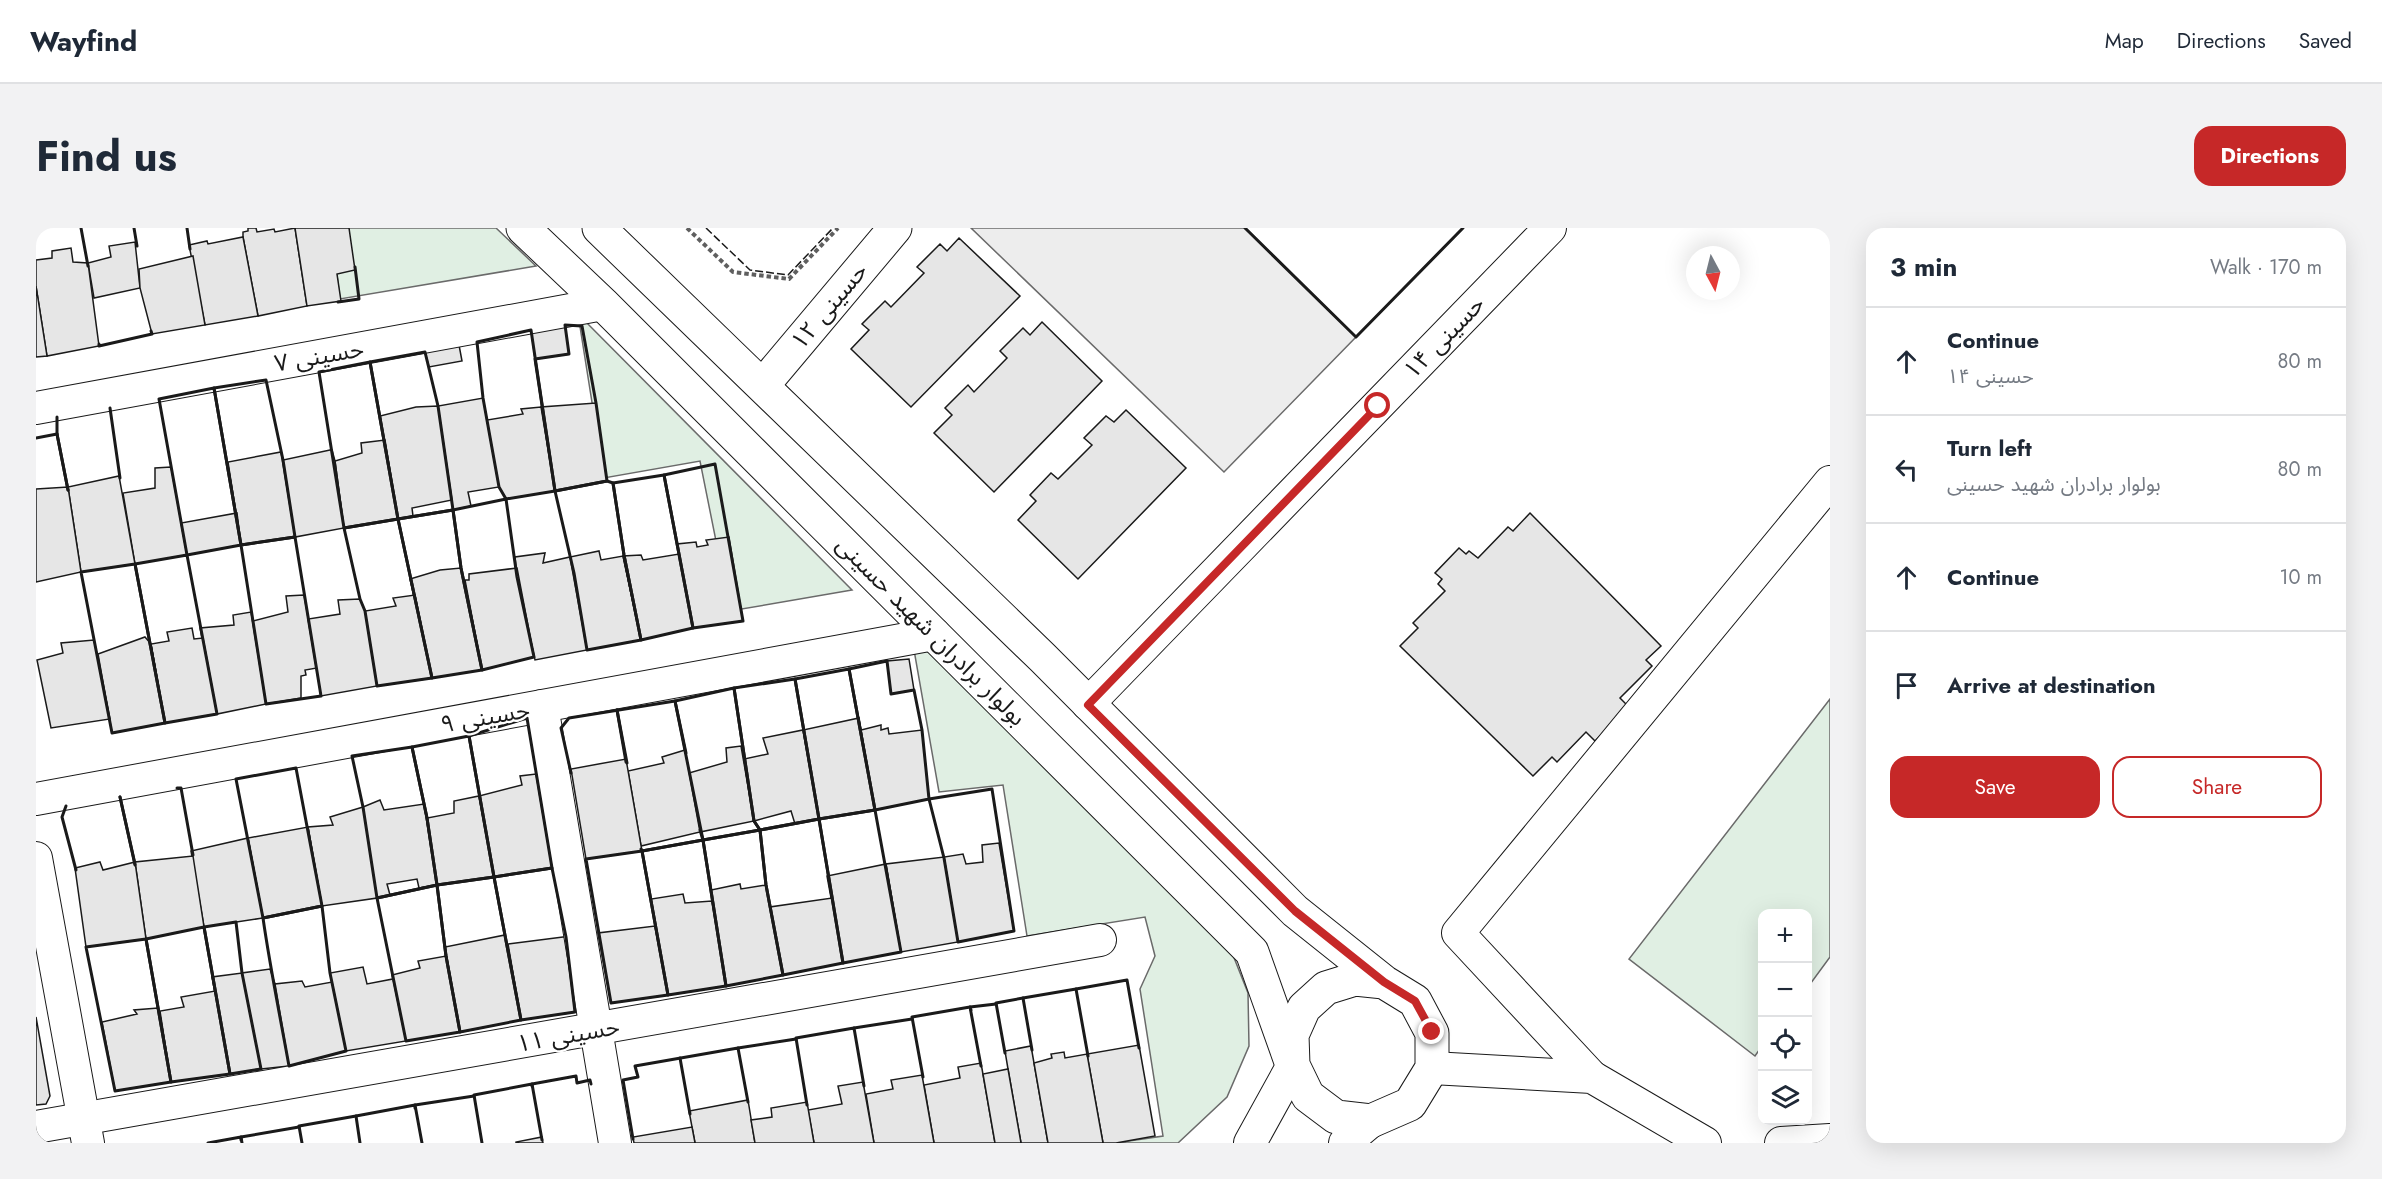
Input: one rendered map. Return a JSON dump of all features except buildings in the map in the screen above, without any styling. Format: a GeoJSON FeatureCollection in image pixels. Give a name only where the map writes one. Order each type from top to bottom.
{"type":"FeatureCollection","features":[{"type":"Feature","properties":{"kind":"street","name":"بولوار برادران شهید حسینی"},"geometry":{"type":"LineString","coordinates":[[523,228],[603,304],[1252,952],[1293,1065]]}},
{"type":"Feature","properties":{"kind":"street"},"geometry":{"type":"LineString","coordinates":[[599,228],[763,385],[1295,911],[1384,982],[1415,1001],[1432,1032],[1432,1068],[1410,1104],[1371,1121],[1345,1143]]}},
{"type":"Feature","properties":{"kind":"street","name":"حسینی ۱۲"},"geometry":{"type":"LineString","coordinates":[[763,385],[895,228]]}},
{"type":"Feature","properties":{"kind":"street","name":"حسینی ۱۴"},"geometry":{"type":"LineString","coordinates":[[1088,705],[1550,228]]}},
{"type":"Feature","properties":{"kind":"street","name":"حسینی ۷"},"geometry":{"type":"LineString","coordinates":[[36,408],[603,304]]}},
{"type":"Feature","properties":{"kind":"street"},"geometry":{"type":"LineString","coordinates":[[1705,1143],[1592,1077],[1458,933],[1830,482]]}},
{"type":"Feature","properties":{"kind":"street","name":"حسینی ۹"},"geometry":{"type":"LineString","coordinates":[[36,800],[934,634]]}},
{"type":"Feature","properties":{"kind":"street"},"geometry":{"type":"LineString","coordinates":[[542,706],[615,1143]]}},
{"type":"Feature","properties":{"kind":"street"},"geometry":{"type":"LineString","coordinates":[[36,858],[86,1131]]}},
{"type":"Feature","properties":{"kind":"street","name":"حسینی ۱۱"},"geometry":{"type":"LineString","coordinates":[[36,1127],[86,1131],[597,1030],[1100,940]]}},
{"type":"Feature","properties":{"kind":"street"},"geometry":{"type":"LineString","coordinates":[[1371,1121],[1336,1117],[1308,1096],[1293,1065],[1292,1035],[1304,1008],[1326,988],[1354,979],[1384,982]]}},
{"type":"Feature","properties":{"kind":"street"},"geometry":{"type":"LineString","coordinates":[[1250,1143],[1293,1065]]}},
{"type":"Feature","properties":{"kind":"street"},"geometry":{"type":"LineString","coordinates":[[1432,1068],[1592,1077]]}},
{"type":"Feature","properties":{"kind":"street"},"geometry":{"type":"LineString","coordinates":[[1781,1143],[1830,1140]]}},
{"type":"Feature","properties":{"kind":"path"},"geometry":{"type":"LineString","coordinates":[[687,228],[733,272],[789,279],[838,228]]}},
{"type":"Feature","properties":{"kind":"green space"},"geometry":{"type":"Polygon","coordinates":[[[331,228],[496,228],[536,266],[340,299],[331,228]]]}},
{"type":"Feature","properties":{"kind":"green space"},"geometry":{"type":"Polygon","coordinates":[[[578,314],[852,590],[730,611],[700,461],[604,478],[578,314]]]}},
{"type":"Feature","properties":{"kind":"green space"},"geometry":{"type":"Polygon","coordinates":[[[928,649],[1225,935],[1248,993],[1249,1046],[1227,1097],[1178,1143],[1115,1143],[1163,1136],[1140,989],[1155,956],[1145,917],[1027,936],[1003,785],[939,792],[914,650],[928,649]]]}},
{"type":"Feature","properties":{"kind":"green space"},"geometry":{"type":"Polygon","coordinates":[[[1830,699],[1830,957],[1812,982],[1812,909],[1758,909],[1758,1052],[1755,1056],[1629,959],[1830,699]]]}},
{"type":"Feature","properties":{"kind":"shaded area"},"geometry":{"type":"Polygon","coordinates":[[[971,228],[1245,228],[1356,337],[1224,472],[971,228]]]}},
{"type":"Feature","properties":{"kind":"fence"},"geometry":{"type":"LineString","coordinates":[[706,228],[750,270],[788,275],[833,228]]}},
{"type":"Feature","properties":{"kind":"wall"},"geometry":{"type":"LineString","coordinates":[[81,228],[88,266]]}},
{"type":"Feature","properties":{"kind":"wall"},"geometry":{"type":"LineString","coordinates":[[134,228],[137,246]]}},
{"type":"Feature","properties":{"kind":"wall"},"geometry":{"type":"LineString","coordinates":[[187,228],[190,249]]}},
{"type":"Feature","properties":{"kind":"wall"},"geometry":{"type":"LineString","coordinates":[[1245,228],[1356,337],[1463,228]]}},
{"type":"Feature","properties":{"kind":"wall"},"geometry":{"type":"LineString","coordinates":[[338,302],[359,299],[355,267]]}},
{"type":"Feature","properties":{"kind":"wall"},"geometry":{"type":"LineString","coordinates":[[565,325],[582,326],[607,481],[555,491],[535,359],[569,354],[565,325]]}},
{"type":"Feature","properties":{"kind":"wall"},"geometry":{"type":"LineString","coordinates":[[531,330],[555,491],[506,499],[499,487],[483,398],[477,342],[531,330]]}},
{"type":"Feature","properties":{"kind":"wall"},"geometry":{"type":"LineString","coordinates":[[99,344],[99,346],[152,334],[151,331]]}},
{"type":"Feature","properties":{"kind":"wall"},"geometry":{"type":"LineString","coordinates":[[425,352],[438,406],[453,510],[398,519],[370,362],[425,352]]}},
{"type":"Feature","properties":{"kind":"wall"},"geometry":{"type":"LineString","coordinates":[[370,362],[398,519],[344,528],[319,372],[370,362]]}},
{"type":"Feature","properties":{"kind":"wall"},"geometry":{"type":"LineString","coordinates":[[266,380],[283,460],[295,537],[241,545],[214,388],[266,380]]}},
{"type":"Feature","properties":{"kind":"wall"},"geometry":{"type":"LineString","coordinates":[[214,388],[241,545],[187,555],[159,399],[214,388]]}},
{"type":"Feature","properties":{"kind":"wall"},"geometry":{"type":"LineString","coordinates":[[110,408],[120,478]]}},
{"type":"Feature","properties":{"kind":"wall"},"geometry":{"type":"LineString","coordinates":[[57,417],[57,434],[68,490]]}},
{"type":"Feature","properties":{"kind":"wall"},"geometry":{"type":"LineString","coordinates":[[57,434],[68,490]]}},
{"type":"Feature","properties":{"kind":"wall"},"geometry":{"type":"LineString","coordinates":[[36,438],[57,434]]}},
{"type":"Feature","properties":{"kind":"wall"},"geometry":{"type":"LineString","coordinates":[[715,464],[743,621],[693,628],[664,475],[715,464]]}},
{"type":"Feature","properties":{"kind":"wall"},"geometry":{"type":"LineString","coordinates":[[664,475],[693,628],[641,640],[624,555],[613,483],[664,475]]}},
{"type":"Feature","properties":{"kind":"wall"},"geometry":{"type":"LineString","coordinates":[[607,481],[613,483],[624,555],[641,640],[587,650],[574,573],[555,491],[607,481]]}},
{"type":"Feature","properties":{"kind":"wall"},"geometry":{"type":"LineString","coordinates":[[506,499],[517,577],[534,657],[482,670],[461,568],[453,510],[506,499]]}},
{"type":"Feature","properties":{"kind":"wall"},"geometry":{"type":"LineString","coordinates":[[453,510],[461,568],[482,670],[432,678],[398,519],[453,510]]}},
{"type":"Feature","properties":{"kind":"wall"},"geometry":{"type":"LineString","coordinates":[[398,519],[432,678],[377,686],[365,611],[360,599],[344,528],[398,519]]}},
{"type":"Feature","properties":{"kind":"wall"},"geometry":{"type":"LineString","coordinates":[[295,537],[321,696],[266,704],[241,545],[295,537]]}},
{"type":"Feature","properties":{"kind":"wall"},"geometry":{"type":"LineString","coordinates":[[187,555],[217,714],[165,723],[135,564],[187,555]]}},
{"type":"Feature","properties":{"kind":"wall"},"geometry":{"type":"LineString","coordinates":[[135,564],[165,723],[112,733],[81,572],[135,564]]}},
{"type":"Feature","properties":{"kind":"wall"},"geometry":{"type":"LineString","coordinates":[[887,661],[891,694],[914,690],[922,730],[929,799],[875,810],[849,669],[887,661]]}},
{"type":"Feature","properties":{"kind":"wall"},"geometry":{"type":"LineString","coordinates":[[849,669],[875,810],[819,819],[795,679],[849,669]]}},
{"type":"Feature","properties":{"kind":"wall"},"geometry":{"type":"LineString","coordinates":[[795,679],[819,819],[760,830],[754,821],[734,688],[795,679]]}},
{"type":"Feature","properties":{"kind":"wall"},"geometry":{"type":"LineString","coordinates":[[734,688],[754,821],[760,830],[703,840],[675,701],[734,688]]}},
{"type":"Feature","properties":{"kind":"wall"},"geometry":{"type":"LineString","coordinates":[[571,773],[561,728],[569,718],[675,701],[686,753]]}},
{"type":"Feature","properties":{"kind":"wall"},"geometry":{"type":"LineString","coordinates":[[617,710],[627,763]]}},
{"type":"Feature","properties":{"kind":"wall"},"geometry":{"type":"LineString","coordinates":[[617,710],[626,762]]}},
{"type":"Feature","properties":{"kind":"wall"},"geometry":{"type":"LineString","coordinates":[[527,718],[552,868],[494,877],[469,736],[527,718]]}},
{"type":"Feature","properties":{"kind":"wall"},"geometry":{"type":"LineString","coordinates":[[469,736],[494,877],[437,885],[427,818],[412,747],[469,736]]}},
{"type":"Feature","properties":{"kind":"wall"},"geometry":{"type":"LineString","coordinates":[[412,747],[427,818],[437,885],[377,898],[363,807],[352,756],[412,747]]}},
{"type":"Feature","properties":{"kind":"wall"},"geometry":{"type":"LineString","coordinates":[[296,768],[322,906],[263,918],[236,779],[296,768]]}},
{"type":"Feature","properties":{"kind":"wall"},"geometry":{"type":"LineString","coordinates":[[177,788],[181,788],[193,855]]}},
{"type":"Feature","properties":{"kind":"wall"},"geometry":{"type":"LineString","coordinates":[[992,789],[1014,931],[958,942],[944,858],[929,799],[992,789]]}},
{"type":"Feature","properties":{"kind":"wall"},"geometry":{"type":"LineString","coordinates":[[120,797],[135,864]]}},
{"type":"Feature","properties":{"kind":"wall"},"geometry":{"type":"LineString","coordinates":[[120,797],[135,865]]}},
{"type":"Feature","properties":{"kind":"wall"},"geometry":{"type":"LineString","coordinates":[[66,806],[62,817],[76,870]]}},
{"type":"Feature","properties":{"kind":"wall"},"geometry":{"type":"LineString","coordinates":[[875,810],[901,952],[843,963],[819,819],[875,810]]}},
{"type":"Feature","properties":{"kind":"wall"},"geometry":{"type":"LineString","coordinates":[[819,819],[843,963],[783,975],[766,885],[760,830],[819,819]]}},
{"type":"Feature","properties":{"kind":"wall"},"geometry":{"type":"LineString","coordinates":[[641,849],[642,851],[703,840],[700,830]]}},
{"type":"Feature","properties":{"kind":"wall"},"geometry":{"type":"LineString","coordinates":[[760,830],[766,885],[783,975],[726,986],[703,840],[760,830]]}},
{"type":"Feature","properties":{"kind":"wall"},"geometry":{"type":"LineString","coordinates":[[703,840],[726,986],[668,995],[642,851],[703,840]]}},
{"type":"Feature","properties":{"kind":"wall"},"geometry":{"type":"LineString","coordinates":[[642,851],[668,995],[611,1003],[586,859],[642,851]]}},
{"type":"Feature","properties":{"kind":"wall"},"geometry":{"type":"LineString","coordinates":[[552,868],[566,937],[575,1012],[521,1020],[494,877],[552,868]]}},
{"type":"Feature","properties":{"kind":"wall"},"geometry":{"type":"LineString","coordinates":[[494,877],[521,1020],[460,1032],[446,956],[437,885],[494,877]]}},
{"type":"Feature","properties":{"kind":"wall"},"geometry":{"type":"LineString","coordinates":[[437,885],[446,956],[460,1032],[406,1041],[377,898],[437,885]]}},
{"type":"Feature","properties":{"kind":"wall"},"geometry":{"type":"LineString","coordinates":[[322,906],[330,973],[346,1051],[289,1066],[263,918],[322,906]]}},
{"type":"Feature","properties":{"kind":"wall"},"geometry":{"type":"LineString","coordinates":[[236,922],[242,973],[261,1069],[230,1074],[204,927],[236,922]]}},
{"type":"Feature","properties":{"kind":"wall"},"geometry":{"type":"LineString","coordinates":[[204,927],[230,1074],[171,1082],[146,939],[204,927]]}},
{"type":"Feature","properties":{"kind":"wall"},"geometry":{"type":"LineString","coordinates":[[146,939],[171,1082],[115,1091],[86,947],[146,939]]}},
{"type":"Feature","properties":{"kind":"wall"},"geometry":{"type":"LineString","coordinates":[[1088,1056],[1076,989],[1127,980],[1139,1048]]}},
{"type":"Feature","properties":{"kind":"wall"},"geometry":{"type":"LineString","coordinates":[[1032,1050],[1023,998],[1076,989]]}},
{"type":"Feature","properties":{"kind":"wall"},"geometry":{"type":"LineString","coordinates":[[1005,1053],[996,1003],[1023,998]]}},
{"type":"Feature","properties":{"kind":"wall"},"geometry":{"type":"LineString","coordinates":[[971,1010],[970,1007],[996,1004]]}},
{"type":"Feature","properties":{"kind":"wall"},"geometry":{"type":"LineString","coordinates":[[923,1077],[912,1017],[970,1007],[981,1066]]}},
{"type":"Feature","properties":{"kind":"wall"},"geometry":{"type":"LineString","coordinates":[[864,1086],[854,1028],[912,1019]]}},
{"type":"Feature","properties":{"kind":"wall"},"geometry":{"type":"LineString","coordinates":[[807,1105],[796,1038],[854,1029]]}},
{"type":"Feature","properties":{"kind":"wall"},"geometry":{"type":"LineString","coordinates":[[738,1048],[796,1039]]}},
{"type":"Feature","properties":{"kind":"wall"},"geometry":{"type":"LineString","coordinates":[[633,1139],[623,1080],[638,1077],[635,1066],[738,1048],[748,1102]]}},
{"type":"Feature","properties":{"kind":"wall"},"geometry":{"type":"LineString","coordinates":[[680,1058],[690,1114]]}},
{"type":"Feature","properties":{"kind":"wall"},"geometry":{"type":"LineString","coordinates":[[542,1140],[532,1084],[576,1076],[577,1083],[590,1080],[591,1084]]}},
{"type":"Feature","properties":{"kind":"wall"},"geometry":{"type":"LineString","coordinates":[[482,1143],[474,1095],[532,1084],[532,1086]]}},
{"type":"Feature","properties":{"kind":"wall"},"geometry":{"type":"LineString","coordinates":[[422,1143],[415,1105],[474,1096]]}},
{"type":"Feature","properties":{"kind":"wall"},"geometry":{"type":"LineString","coordinates":[[360,1143],[356,1116],[415,1105],[415,1108]]}},
{"type":"Feature","properties":{"kind":"wall"},"geometry":{"type":"LineString","coordinates":[[302,1143],[299,1126],[356,1116]]}},
{"type":"Feature","properties":{"kind":"wall"},"geometry":{"type":"LineString","coordinates":[[242,1143],[241,1137],[299,1127]]}},
{"type":"Feature","properties":{"kind":"wall"},"geometry":{"type":"LineString","coordinates":[[208,1143],[241,1137],[241,1140]]}},
{"type":"Feature","properties":{"kind":"route"},"geometry":{"type":"LineString","coordinates":[[1378,406],[1088,705],[1295,911],[1384,982],[1415,1001],[1432,1032]]}}]}
